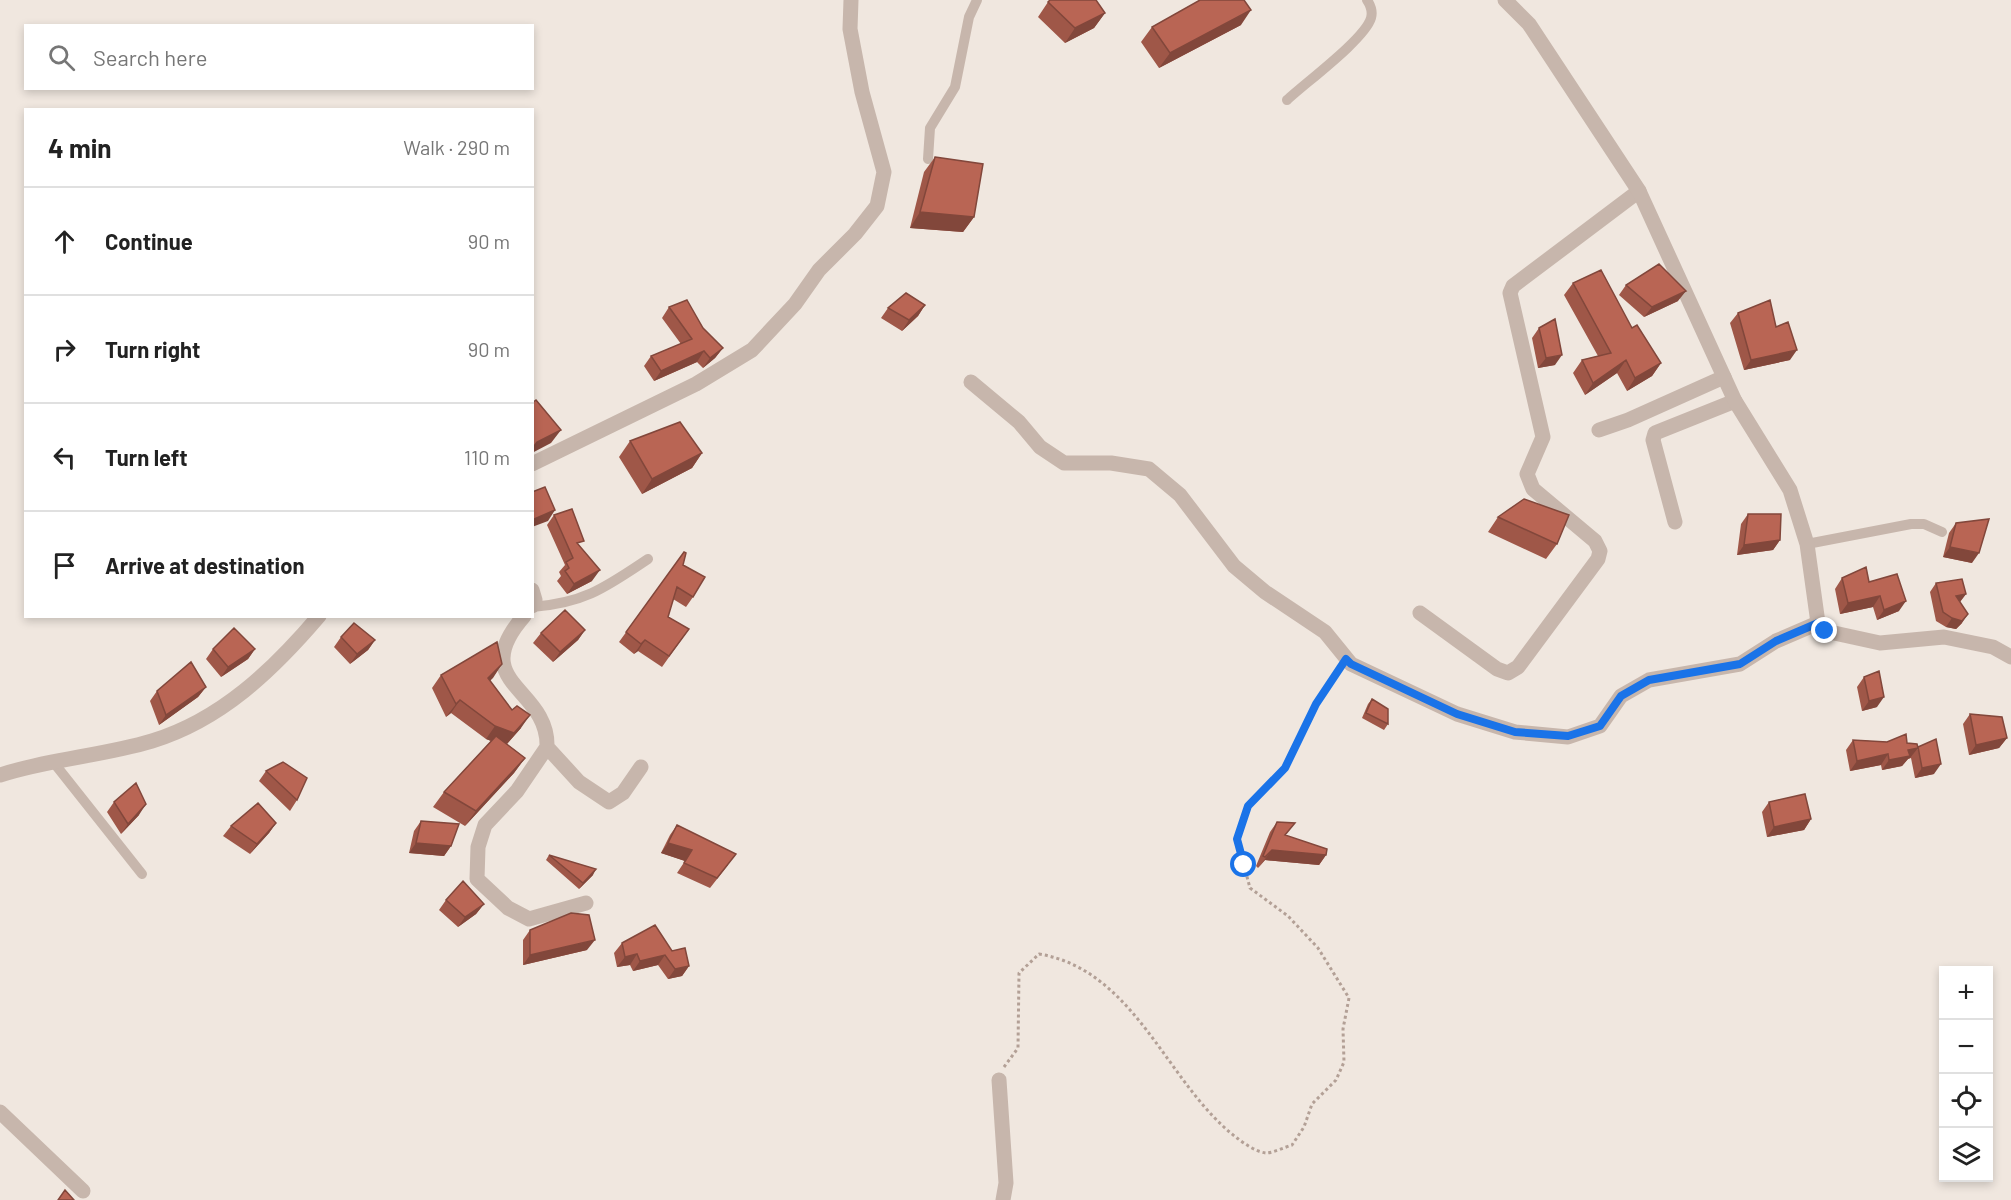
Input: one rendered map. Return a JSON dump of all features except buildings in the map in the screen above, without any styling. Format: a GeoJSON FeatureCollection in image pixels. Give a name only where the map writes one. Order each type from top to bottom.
{"type":"FeatureCollection","features":[{"type":"Feature","properties":{"kind":"street"},"geometry":{"type":"LineString","coordinates":[[534,463],[696,384],[752,350],[795,304],[819,270],[855,234],[877,206],[884,172],[862,92],[850,29],[851,0]]}},
{"type":"Feature","properties":{"kind":"street"},"geometry":{"type":"LineString","coordinates":[[1505,0],[1529,24],[1639,191],[1735,401],[1790,490],[1808,544],[1818,623],[1825,631],[1880,643],[1944,637],[1993,647],[2011,657]]}},
{"type":"Feature","properties":{"kind":"street"},"geometry":{"type":"LineString","coordinates":[[1420,613],[1497,669],[1508,673],[1518,667],[1598,559],[1600,550],[1595,541],[1533,489],[1528,482],[1527,474],[1543,437],[1510,293],[1513,286],[1639,191]]}},
{"type":"Feature","properties":{"kind":"street"},"geometry":{"type":"LineString","coordinates":[[1599,430],[1628,420],[1724,377]]}},
{"type":"Feature","properties":{"kind":"street"},"geometry":{"type":"LineString","coordinates":[[971,382],[1019,422],[1040,447],[1064,463],[1111,463],[1149,469],[1180,495],[1234,566],[1265,592],[1325,632],[1351,664],[1457,714],[1515,732],[1568,736],[1600,726],[1621,696],[1649,680],[1740,664],[1776,641],[1818,623]]}},
{"type":"Feature","properties":{"kind":"street"},"geometry":{"type":"LineString","coordinates":[[1675,522],[1653,440],[1654,433],[1735,401]]}},
{"type":"Feature","properties":{"kind":"street"},"geometry":{"type":"LineString","coordinates":[[0,775],[153,741],[214,713],[265,674],[317,618]]}},
{"type":"Feature","properties":{"kind":"street"},"geometry":{"type":"LineString","coordinates":[[523,618],[502,650],[501,663],[542,722],[547,734],[547,747],[517,791],[485,825],[478,847],[477,879],[508,908],[528,919],[586,903]]}},
{"type":"Feature","properties":{"kind":"street"},"geometry":{"type":"LineString","coordinates":[[547,747],[579,782],[609,802],[623,793],[641,767]]}},
{"type":"Feature","properties":{"kind":"street"},"geometry":{"type":"LineString","coordinates":[[999,1080],[1006,1183],[1003,1200]]}},
{"type":"Feature","properties":{"kind":"street"},"geometry":{"type":"LineString","coordinates":[[0,1112],[83,1191]]}},
{"type":"Feature","properties":{"kind":"lane"},"geometry":{"type":"LineString","coordinates":[[927,159],[930,128],[955,87],[969,17],[977,0]]}},
{"type":"Feature","properties":{"kind":"lane"},"geometry":{"type":"LineString","coordinates":[[1287,100],[1359,37],[1371,19],[1372,8],[1368,0]]}},
{"type":"Feature","properties":{"kind":"lane"},"geometry":{"type":"LineString","coordinates":[[1808,544],[1911,524],[1924,524],[1942,532]]}},
{"type":"Feature","properties":{"kind":"lane"},"geometry":{"type":"LineString","coordinates":[[534,607],[562,603],[598,592],[648,559]]}},
{"type":"Feature","properties":{"kind":"lane"},"geometry":{"type":"LineString","coordinates":[[54,763],[142,874]]}},
{"type":"Feature","properties":{"kind":"path"},"geometry":{"type":"LineString","coordinates":[[999,1080],[1006,1061],[1018,1048],[1019,973],[1039,954],[1053,956],[1070,962],[1102,984],[1138,1018],[1217,1123],[1246,1145],[1266,1153],[1292,1145],[1304,1127],[1312,1104],[1336,1080],[1344,1062],[1343,1029],[1349,998],[1318,948],[1288,916],[1250,888],[1237,839],[1248,806],[1285,768],[1316,704],[1346,659]]}},
{"type":"Feature","properties":{"kind":"route"},"geometry":{"type":"LineString","coordinates":[[1244,865],[1237,839],[1248,806],[1285,768],[1316,704],[1346,659],[1351,664],[1457,714],[1515,732],[1568,736],[1600,726],[1621,696],[1649,680],[1740,664],[1776,641],[1818,623],[1825,631]]}}]}
